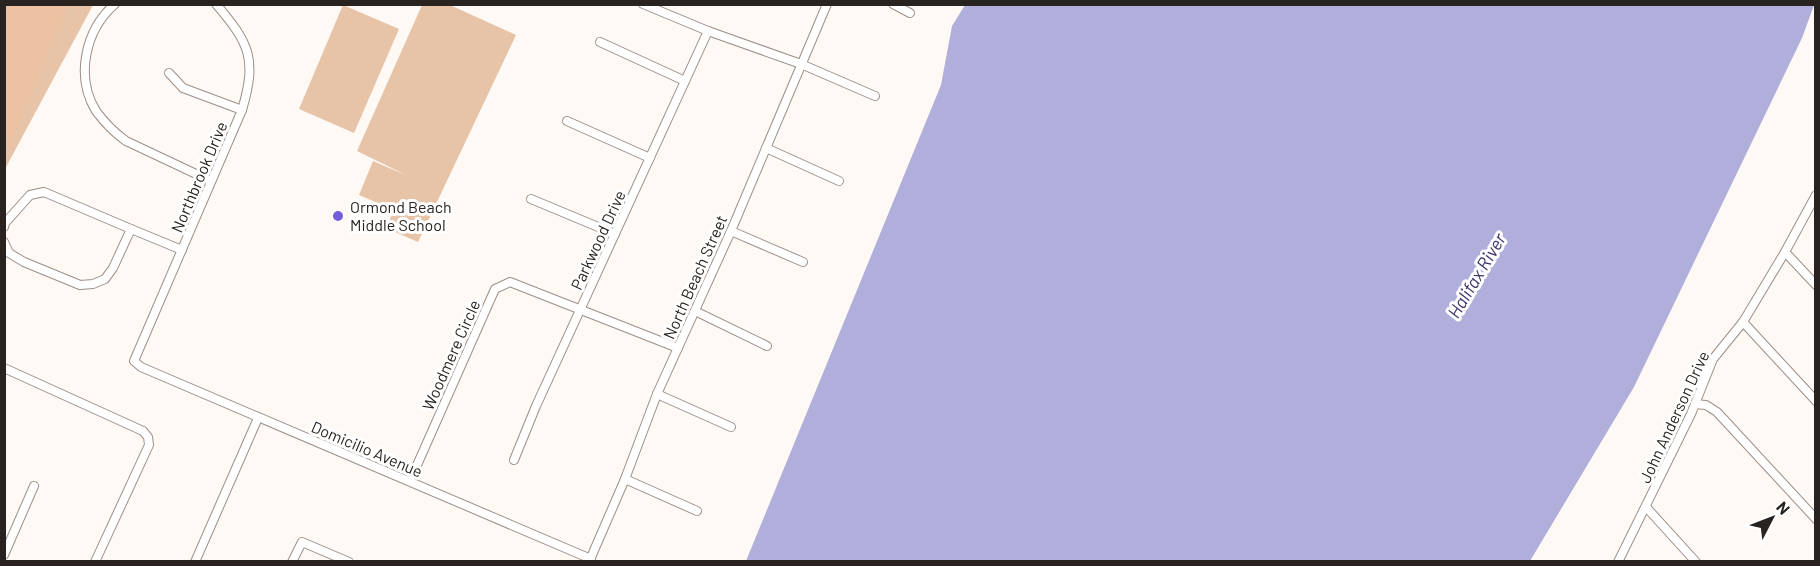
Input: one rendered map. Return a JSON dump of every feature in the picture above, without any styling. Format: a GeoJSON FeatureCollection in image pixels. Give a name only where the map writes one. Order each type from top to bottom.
{"type":"FeatureCollection","features":[{"type":"Feature","properties":{"kind":"street"},"geometry":{"type":"LineString","coordinates":[[115,4],[94,30],[85,59],[88,92],[96,110],[115,133],[126,141],[211,181]]}},
{"type":"Feature","properties":{"kind":"street","name":"Northbrook Drive"},"geometry":{"type":"LineString","coordinates":[[134,362],[243,110],[250,83],[250,60],[238,31],[216,4]]}},
{"type":"Feature","properties":{"kind":"street"},"geometry":{"type":"LineString","coordinates":[[643,4],[708,31],[801,64],[875,96]]}},
{"type":"Feature","properties":{"kind":"street","name":"North Beach Street"},"geometry":{"type":"LineString","coordinates":[[590,560],[625,479],[657,394],[731,231],[827,4]]}},
{"type":"Feature","properties":{"kind":"street"},"geometry":{"type":"LineString","coordinates":[[893,4],[910,13]]}},
{"type":"Feature","properties":{"kind":"street","name":"Parkwood Drive"},"geometry":{"type":"LineString","coordinates":[[514,460],[536,406],[708,31]]}},
{"type":"Feature","properties":{"kind":"street"},"geometry":{"type":"LineString","coordinates":[[600,42],[685,81]]}},
{"type":"Feature","properties":{"kind":"street"},"geometry":{"type":"LineString","coordinates":[[169,73],[183,88],[243,110]]}},
{"type":"Feature","properties":{"kind":"street"},"geometry":{"type":"LineString","coordinates":[[567,121],[650,158]]}},
{"type":"Feature","properties":{"kind":"street"},"geometry":{"type":"LineString","coordinates":[[766,148],[839,180]]}},
{"type":"Feature","properties":{"kind":"street"},"geometry":{"type":"LineString","coordinates":[[4,227],[30,195],[44,192],[182,250]]}},
{"type":"Feature","properties":{"kind":"street","name":"John Anderson Drive"},"geometry":{"type":"LineString","coordinates":[[1618,561],[1695,404],[1713,359],[1743,322],[1785,252],[1815,195]]}},
{"type":"Feature","properties":{"kind":"street"},"geometry":{"type":"LineString","coordinates":[[531,199],[615,234]]}},
{"type":"Feature","properties":{"kind":"street"},"geometry":{"type":"LineString","coordinates":[[4,242],[9,253],[24,262],[80,285],[93,285],[105,279],[113,268],[131,229]]}},
{"type":"Feature","properties":{"kind":"street"},"geometry":{"type":"LineString","coordinates":[[731,231],[803,262]]}},
{"type":"Feature","properties":{"kind":"street"},"geometry":{"type":"LineString","coordinates":[[1785,252],[1815,285]]}},
{"type":"Feature","properties":{"kind":"street","name":"Woodmere Circle"},"geometry":{"type":"LineString","coordinates":[[410,481],[495,289],[510,282],[678,348]]}},
{"type":"Feature","properties":{"kind":"street"},"geometry":{"type":"LineString","coordinates":[[695,311],[767,346]]}},
{"type":"Feature","properties":{"kind":"street"},"geometry":{"type":"LineString","coordinates":[[1743,322],[1815,401]]}},
{"type":"Feature","properties":{"kind":"street","name":"Domicilio Avenue"},"geometry":{"type":"LineString","coordinates":[[134,362],[258,418],[410,481],[590,560]]}},
{"type":"Feature","properties":{"kind":"street"},"geometry":{"type":"LineString","coordinates":[[4,368],[143,431],[148,437],[149,445],[95,561]]}},
{"type":"Feature","properties":{"kind":"street"},"geometry":{"type":"LineString","coordinates":[[657,394],[731,427]]}},
{"type":"Feature","properties":{"kind":"street"},"geometry":{"type":"LineString","coordinates":[[1695,404],[1706,405],[1717,412],[1815,519]]}},
{"type":"Feature","properties":{"kind":"street"},"geometry":{"type":"LineString","coordinates":[[195,561],[258,418]]}},
{"type":"Feature","properties":{"kind":"street"},"geometry":{"type":"LineString","coordinates":[[625,479],[697,511]]}},
{"type":"Feature","properties":{"kind":"street"},"geometry":{"type":"LineString","coordinates":[[4,555],[34,486]]}},
{"type":"Feature","properties":{"kind":"street"},"geometry":{"type":"LineString","coordinates":[[1646,507],[1696,561]]}},
{"type":"Feature","properties":{"kind":"street"},"geometry":{"type":"LineString","coordinates":[[292,561],[302,542],[349,561]]}},
{"type":"Feature","properties":{"kind":"shaded area"},"geometry":{"type":"Polygon","coordinates":[[[4,5],[68,5],[5,155],[4,5]]]}},
{"type":"Feature","properties":{"kind":"shaded area"},"geometry":{"type":"Polygon","coordinates":[[[5,5],[93,5],[5,169],[5,5]]]}},
{"type":"Feature","properties":{"kind":"shaded area"},"geometry":{"type":"Polygon","coordinates":[[[343,5],[399,29],[354,133],[299,109],[343,5]]]}},
{"type":"Feature","properties":{"kind":"shaded area"},"geometry":{"type":"Polygon","coordinates":[[[422,5],[450,5],[516,35],[418,242],[386,228],[394,210],[359,195],[373,161],[408,176],[357,151],[422,5]]]}},
{"type":"Feature","properties":{"kind":"water","name":"Halifax River"},"geometry":{"type":"Polygon","coordinates":[[[965,5],[1814,5],[1802,38],[1634,387],[1530,561],[746,561],[941,85],[952,26],[965,5]]]}},
{"type":"Feature","properties":{"kind":"place","name":"Ormond Beach Middle School"},"geometry":{"type":"Point","coordinates":[338,216]}}]}
